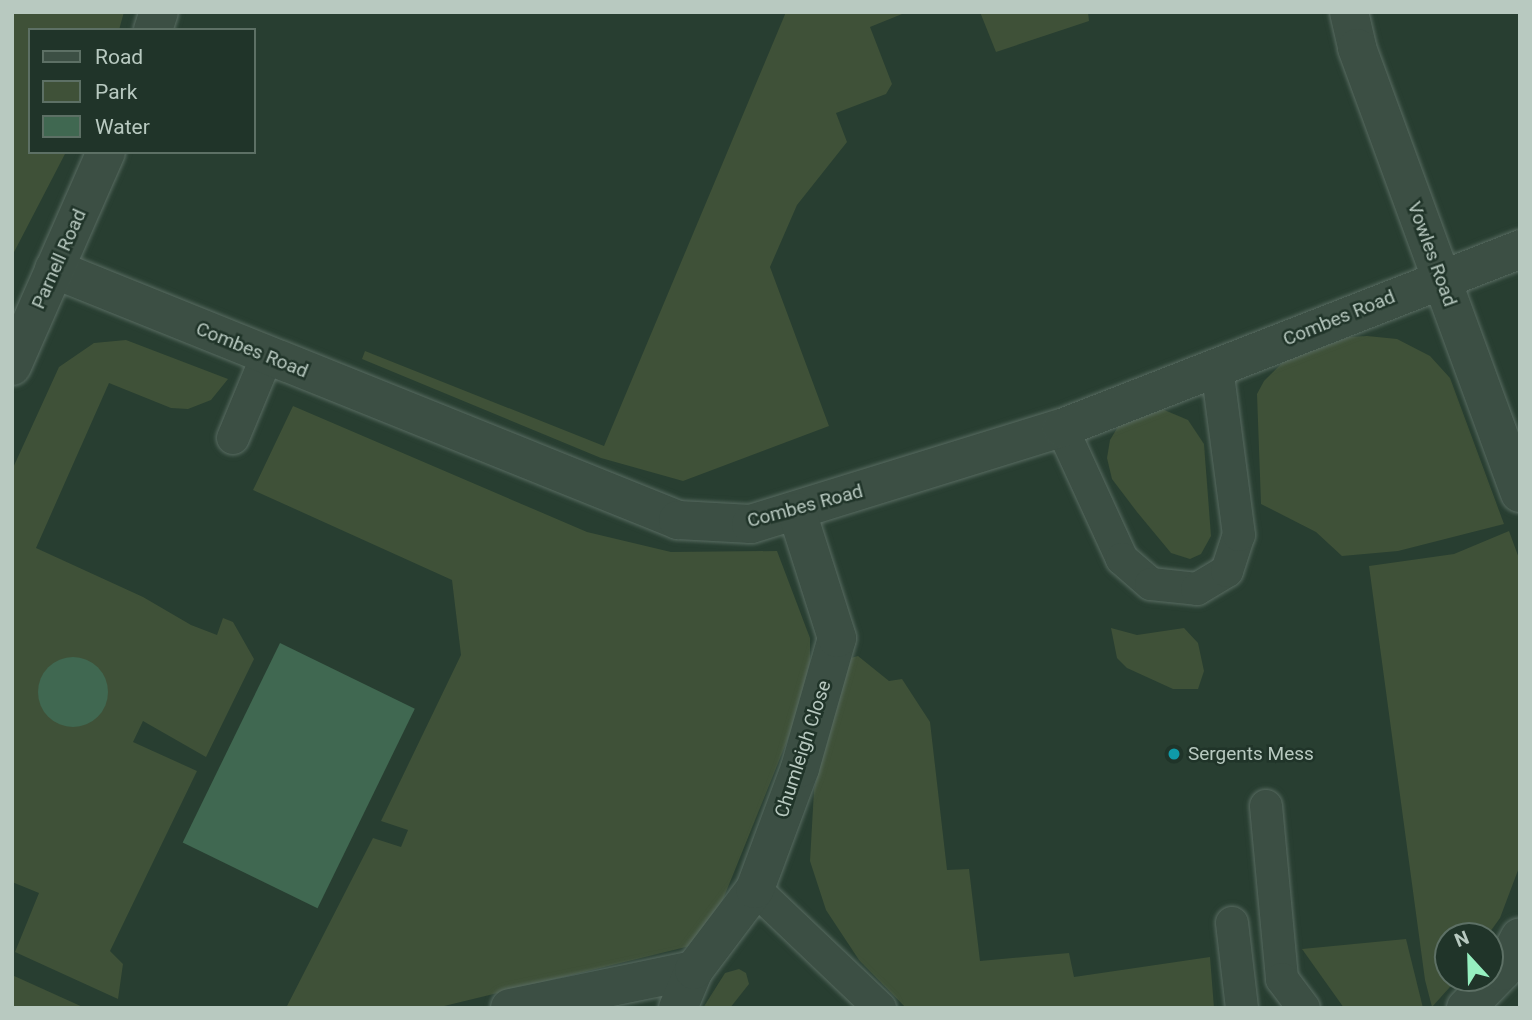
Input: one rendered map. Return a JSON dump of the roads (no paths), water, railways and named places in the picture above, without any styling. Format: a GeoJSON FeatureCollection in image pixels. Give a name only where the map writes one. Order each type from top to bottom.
{"type":"FeatureCollection","features":[{"type":"Feature","properties":{"kind":"street","name":"Vowles Road"},"geometry":{"type":"LineString","coordinates":[[1349,12],[1357,48],[1520,493]]}},
{"type":"Feature","properties":{"kind":"street","name":"Parnell Road"},"geometry":{"type":"LineString","coordinates":[[12,366],[105,154]]}},
{"type":"Feature","properties":{"kind":"street","name":"Combes Road"},"geometry":{"type":"LineString","coordinates":[[54,269],[678,520],[751,524],[797,512],[1062,428],[1520,249]]}},
{"type":"Feature","properties":{"kind":"street","name":"Chumleigh Close"},"geometry":{"type":"LineString","coordinates":[[678,1008],[694,970],[755,890],[800,768],[837,638],[797,512]]}},
{"type":"Feature","properties":{"kind":"street"},"geometry":{"type":"LineString","coordinates":[[1466,1008],[1502,971],[1520,937]]}},
{"type":"Feature","properties":{"kind":"street"},"geometry":{"type":"LineString","coordinates":[[510,1008],[694,970]]}},
{"type":"Feature","properties":{"kind":"lane"},"geometry":{"type":"LineString","coordinates":[[233,438],[267,356]]}},
{"type":"Feature","properties":{"kind":"lane"},"geometry":{"type":"LineString","coordinates":[[1062,428],[1122,559],[1151,584],[1196,589],[1227,571],[1239,535],[1217,367]]}},
{"type":"Feature","properties":{"kind":"lane"},"geometry":{"type":"LineString","coordinates":[[1266,806],[1282,979],[1304,1008]]}},
{"type":"Feature","properties":{"kind":"lane"},"geometry":{"type":"LineString","coordinates":[[755,890],[880,1008]]}},
{"type":"Feature","properties":{"kind":"lane"},"geometry":{"type":"LineString","coordinates":[[1232,923],[1242,1008]]}},
{"type":"Feature","properties":{"kind":"water"},"geometry":{"type":"Polygon","coordinates":[[[280,643],[415,709],[318,908],[183,843],[280,643]]]}},
{"type":"Feature","properties":{"kind":"water"},"geometry":{"type":"Polygon","coordinates":[[[73,657],[98,667],[108,692],[98,717],[73,727],[48,717],[38,692],[48,667],[73,657]]]}},
{"type":"Feature","properties":{"kind":"place","name":"Sergents Mess"},"geometry":{"type":"Point","coordinates":[1174,754]}}]}
